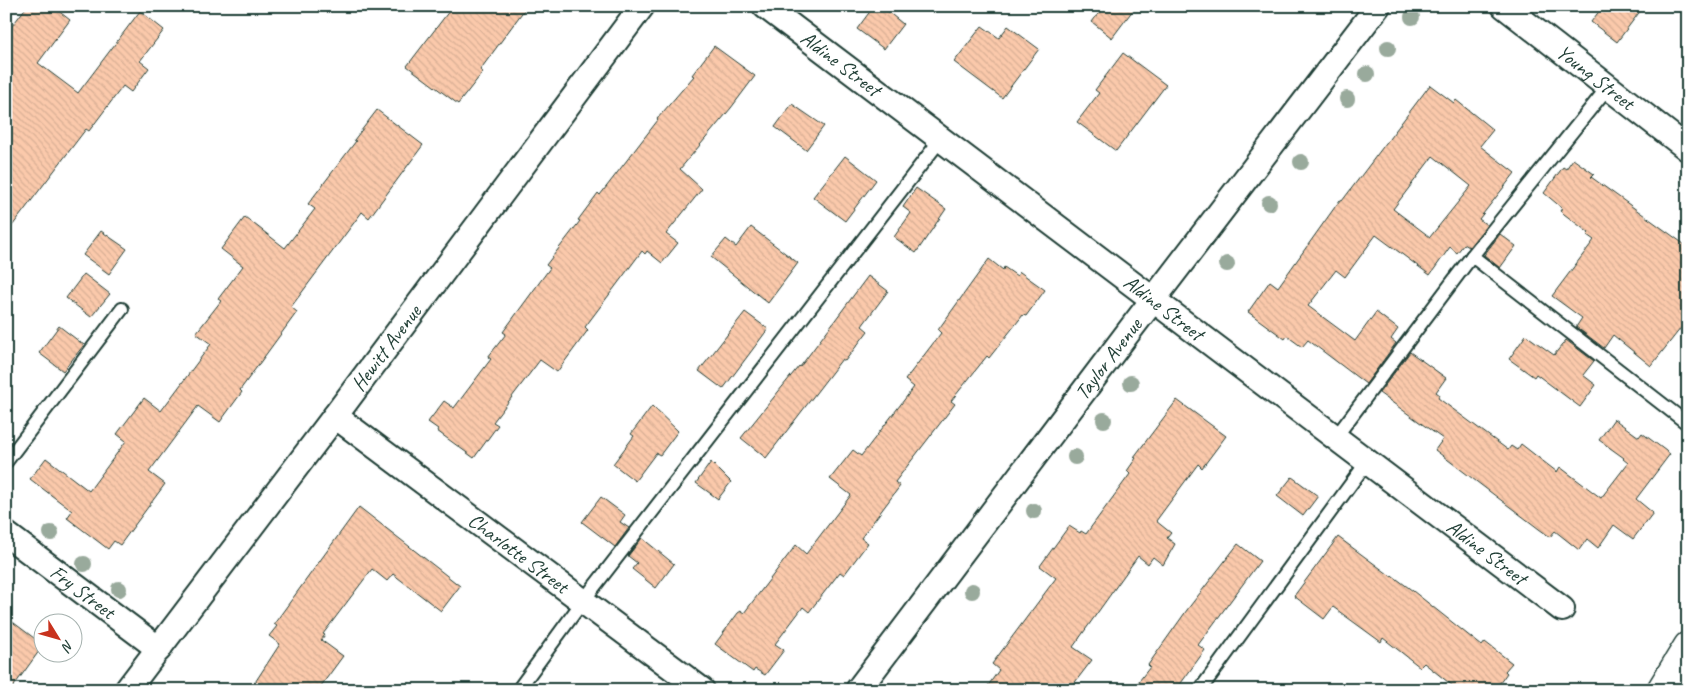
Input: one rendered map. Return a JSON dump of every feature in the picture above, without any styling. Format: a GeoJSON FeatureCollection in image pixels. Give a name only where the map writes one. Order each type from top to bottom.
{"type":"FeatureCollection","features":[{"type":"Feature","properties":{"kind":"main road"},"geometry":{"type":"LineString","coordinates":[[1661,690],[1688,646]]}},
{"type":"Feature","properties":{"kind":"street","name":"Hewitt Avenue"},"geometry":{"type":"LineString","coordinates":[[127,690],[642,6]]}},
{"type":"Feature","properties":{"kind":"street","name":"Aldine Street"},"geometry":{"type":"LineString","coordinates":[[765,6],[1562,609]]}},
{"type":"Feature","properties":{"kind":"street","name":"Taylor Avenue"},"geometry":{"type":"LineString","coordinates":[[858,690],[1152,300],[1378,6]]}},
{"type":"Feature","properties":{"kind":"street","name":"Young Street"},"geometry":{"type":"LineString","coordinates":[[1504,6],[1688,149]]}},
{"type":"Feature","properties":{"kind":"street","name":"Charlotte Street"},"geometry":{"type":"LineString","coordinates":[[335,416],[702,690]]}},
{"type":"Feature","properties":{"kind":"street","name":"Fry Street"},"geometry":{"type":"LineString","coordinates":[[6,534],[159,648]]}},
{"type":"Feature","properties":{"kind":"lane"},"geometry":{"type":"LineString","coordinates":[[1335,438],[1472,256],[1608,87]]}},
{"type":"Feature","properties":{"kind":"lane"},"geometry":{"type":"LineString","coordinates":[[518,690],[583,601],[941,139]]}},
{"type":"Feature","properties":{"kind":"lane"},"geometry":{"type":"LineString","coordinates":[[1472,256],[1688,424]]}},
{"type":"Feature","properties":{"kind":"lane"},"geometry":{"type":"LineString","coordinates":[[6,462],[122,308]]}},
{"type":"Feature","properties":{"kind":"lane"},"geometry":{"type":"LineString","coordinates":[[1200,690],[1367,462]]}},
{"type":"Feature","properties":{"kind":"building"},"geometry":{"type":"Polygon","coordinates":[[[27,6],[52,6],[70,20],[38,63],[78,93],[140,11],[164,30],[140,61],[149,68],[131,92],[123,86],[89,131],[86,129],[6,234],[6,34],[27,6]]]}},
{"type":"Feature","properties":{"kind":"building"},"geometry":{"type":"Polygon","coordinates":[[[453,6],[527,6],[480,70],[483,72],[458,104],[407,66],[453,6]]]}},
{"type":"Feature","properties":{"kind":"building"},"geometry":{"type":"Polygon","coordinates":[[[874,6],[881,6],[903,24],[884,49],[857,29],[874,6]]]}},
{"type":"Feature","properties":{"kind":"building"},"geometry":{"type":"Polygon","coordinates":[[[1104,6],[1136,6],[1112,38],[1092,22],[1104,6]]]}},
{"type":"Feature","properties":{"kind":"building"},"geometry":{"type":"Polygon","coordinates":[[[1603,6],[1644,6],[1617,42],[1591,22],[1603,6]]]}},
{"type":"Feature","properties":{"kind":"building"},"geometry":{"type":"Polygon","coordinates":[[[982,26],[999,38],[1008,26],[1039,49],[1002,98],[954,62],[982,26]]]}},
{"type":"Feature","properties":{"kind":"building"},"geometry":{"type":"Polygon","coordinates":[[[714,46],[755,76],[680,169],[702,189],[666,234],[678,243],[662,263],[647,251],[645,254],[642,251],[585,327],[588,330],[557,372],[540,360],[493,422],[498,425],[474,458],[437,431],[438,429],[428,422],[444,401],[454,408],[491,359],[488,357],[506,334],[503,332],[550,268],[546,265],[580,221],[578,220],[598,193],[600,195],[657,119],[694,76],[692,75],[714,46]]]}},
{"type":"Feature","properties":{"kind":"building"},"geometry":{"type":"Polygon","coordinates":[[[1123,53],[1166,85],[1116,151],[1077,122],[1099,93],[1095,90],[1123,53]]]}},
{"type":"Feature","properties":{"kind":"building"},"geometry":{"type":"Polygon","coordinates":[[[1430,85],[1454,103],[1456,100],[1493,130],[1480,146],[1515,173],[1479,219],[1487,225],[1469,247],[1464,244],[1457,253],[1450,247],[1430,275],[1376,235],[1345,277],[1336,270],[1308,306],[1355,341],[1376,312],[1398,329],[1391,339],[1396,343],[1366,384],[1308,340],[1302,347],[1287,336],[1285,339],[1248,312],[1270,281],[1278,287],[1340,200],[1342,201],[1430,85]],[[1433,156],[1393,209],[1430,237],[1471,186],[1433,156]]]}},
{"type":"Feature","properties":{"kind":"building"},"geometry":{"type":"Polygon","coordinates":[[[792,104],[824,126],[806,150],[775,127],[792,104]]]}},
{"type":"Feature","properties":{"kind":"building"},"geometry":{"type":"Polygon","coordinates":[[[377,110],[423,145],[369,218],[362,212],[291,307],[297,312],[240,390],[242,392],[220,422],[198,406],[149,472],[165,484],[120,545],[114,541],[108,549],[67,518],[72,511],[30,479],[46,458],[89,491],[126,441],[117,434],[144,398],[161,411],[211,344],[196,333],[221,301],[218,299],[243,266],[221,249],[245,217],[285,248],[315,209],[308,204],[377,110]]]}},
{"type":"Feature","properties":{"kind":"building"},"geometry":{"type":"Polygon","coordinates":[[[845,156],[876,180],[845,221],[813,197],[845,156]]]}},
{"type":"Feature","properties":{"kind":"building"},"geometry":{"type":"Polygon","coordinates":[[[1573,159],[1594,174],[1591,177],[1688,247],[1688,319],[1651,366],[1613,335],[1604,348],[1576,327],[1582,318],[1552,296],[1594,240],[1587,235],[1589,233],[1560,211],[1562,208],[1544,193],[1563,167],[1566,169],[1573,159]]]}},
{"type":"Feature","properties":{"kind":"building"},"geometry":{"type":"Polygon","coordinates":[[[916,188],[946,209],[916,253],[894,237],[911,213],[903,207],[916,188]]]}},
{"type":"Feature","properties":{"kind":"building"},"geometry":{"type":"Polygon","coordinates":[[[751,227],[798,263],[768,303],[711,257],[726,239],[736,247],[751,227]]]}},
{"type":"Feature","properties":{"kind":"building"},"geometry":{"type":"Polygon","coordinates":[[[101,231],[127,249],[109,274],[83,255],[101,231]]]}},
{"type":"Feature","properties":{"kind":"building"},"geometry":{"type":"Polygon","coordinates":[[[1500,234],[1516,246],[1500,268],[1484,255],[1500,234]]]}},
{"type":"Feature","properties":{"kind":"building"},"geometry":{"type":"Polygon","coordinates":[[[989,259],[1003,270],[1004,267],[1017,276],[1020,272],[1045,290],[1026,316],[1023,315],[989,358],[987,356],[951,401],[955,404],[895,482],[900,486],[861,538],[868,543],[844,575],[840,572],[809,612],[803,607],[775,644],[784,650],[765,675],[755,669],[753,672],[715,644],[738,613],[741,611],[744,613],[796,545],[806,554],[851,495],[830,479],[853,450],[861,456],[914,387],[905,380],[941,333],[938,330],[989,259]]]}},
{"type":"Feature","properties":{"kind":"building"},"geometry":{"type":"Polygon","coordinates":[[[84,274],[110,294],[91,317],[66,298],[84,274]]]}},
{"type":"Feature","properties":{"kind":"building"},"geometry":{"type":"Polygon","coordinates":[[[868,276],[888,291],[862,326],[868,331],[845,361],[842,359],[766,458],[741,438],[800,367],[868,276]]]}},
{"type":"Feature","properties":{"kind":"building"},"geometry":{"type":"Polygon","coordinates":[[[745,312],[768,329],[723,389],[699,371],[745,312]]]}},
{"type":"Feature","properties":{"kind":"building"},"geometry":{"type":"Polygon","coordinates":[[[59,326],[84,345],[63,371],[39,353],[59,326]]]}},
{"type":"Feature","properties":{"kind":"building"},"geometry":{"type":"Polygon","coordinates":[[[1526,335],[1554,355],[1566,340],[1594,361],[1583,375],[1596,385],[1580,407],[1536,374],[1534,377],[1509,359],[1526,335]]]}},
{"type":"Feature","properties":{"kind":"building"},"geometry":{"type":"Polygon","coordinates":[[[1410,352],[1446,378],[1436,392],[1440,395],[1438,398],[1508,450],[1511,446],[1517,450],[1521,444],[1557,472],[1560,467],[1601,498],[1628,463],[1599,440],[1614,419],[1639,437],[1642,433],[1670,454],[1636,499],[1653,513],[1633,539],[1614,525],[1598,548],[1587,539],[1579,550],[1555,531],[1550,537],[1435,450],[1443,439],[1379,393],[1410,352]]]}},
{"type":"Feature","properties":{"kind":"building"},"geometry":{"type":"Polygon","coordinates":[[[1177,400],[1226,436],[1202,468],[1198,464],[1156,521],[1171,533],[1167,538],[1175,544],[1163,565],[1153,557],[1148,564],[1138,556],[1073,647],[1092,660],[1069,690],[985,690],[999,670],[992,664],[1056,578],[1040,566],[1069,526],[1080,533],[1081,531],[1086,534],[1130,474],[1127,471],[1136,458],[1134,457],[1177,400]]]}},
{"type":"Feature","properties":{"kind":"building"},"geometry":{"type":"Polygon","coordinates":[[[652,406],[678,431],[660,455],[656,453],[635,481],[613,464],[634,436],[631,434],[652,406]]]}},
{"type":"Feature","properties":{"kind":"building"},"geometry":{"type":"Polygon","coordinates":[[[711,462],[731,482],[718,499],[696,483],[711,462]]]}},
{"type":"Feature","properties":{"kind":"building"},"geometry":{"type":"Polygon","coordinates":[[[1292,477],[1318,496],[1303,516],[1277,496],[1292,477]]]}},
{"type":"Feature","properties":{"kind":"building"},"geometry":{"type":"Polygon","coordinates":[[[601,497],[625,515],[620,522],[629,528],[615,547],[582,522],[601,497]]]}},
{"type":"Feature","properties":{"kind":"building"},"geometry":{"type":"Polygon","coordinates":[[[359,507],[460,586],[441,611],[393,574],[387,581],[372,569],[323,634],[325,635],[321,640],[343,656],[318,690],[250,690],[280,644],[269,636],[277,626],[274,624],[359,507]]]}},
{"type":"Feature","properties":{"kind":"building"},"geometry":{"type":"Polygon","coordinates":[[[1338,537],[1413,591],[1482,646],[1485,642],[1512,663],[1505,671],[1507,673],[1495,690],[1458,690],[1424,663],[1420,667],[1383,638],[1381,642],[1333,607],[1324,619],[1294,596],[1338,537]]]}},
{"type":"Feature","properties":{"kind":"building"},"geometry":{"type":"Polygon","coordinates":[[[642,538],[674,564],[656,588],[632,569],[637,563],[628,556],[642,538]]]}},
{"type":"Feature","properties":{"kind":"building"},"geometry":{"type":"Polygon","coordinates":[[[1238,544],[1260,561],[1198,645],[1205,650],[1176,690],[1132,690],[1150,667],[1148,665],[1187,610],[1238,544]]]}},
{"type":"Feature","properties":{"kind":"building"},"geometry":{"type":"Polygon","coordinates":[[[6,617],[32,636],[32,661],[11,690],[6,690],[6,617]]]}}]}
